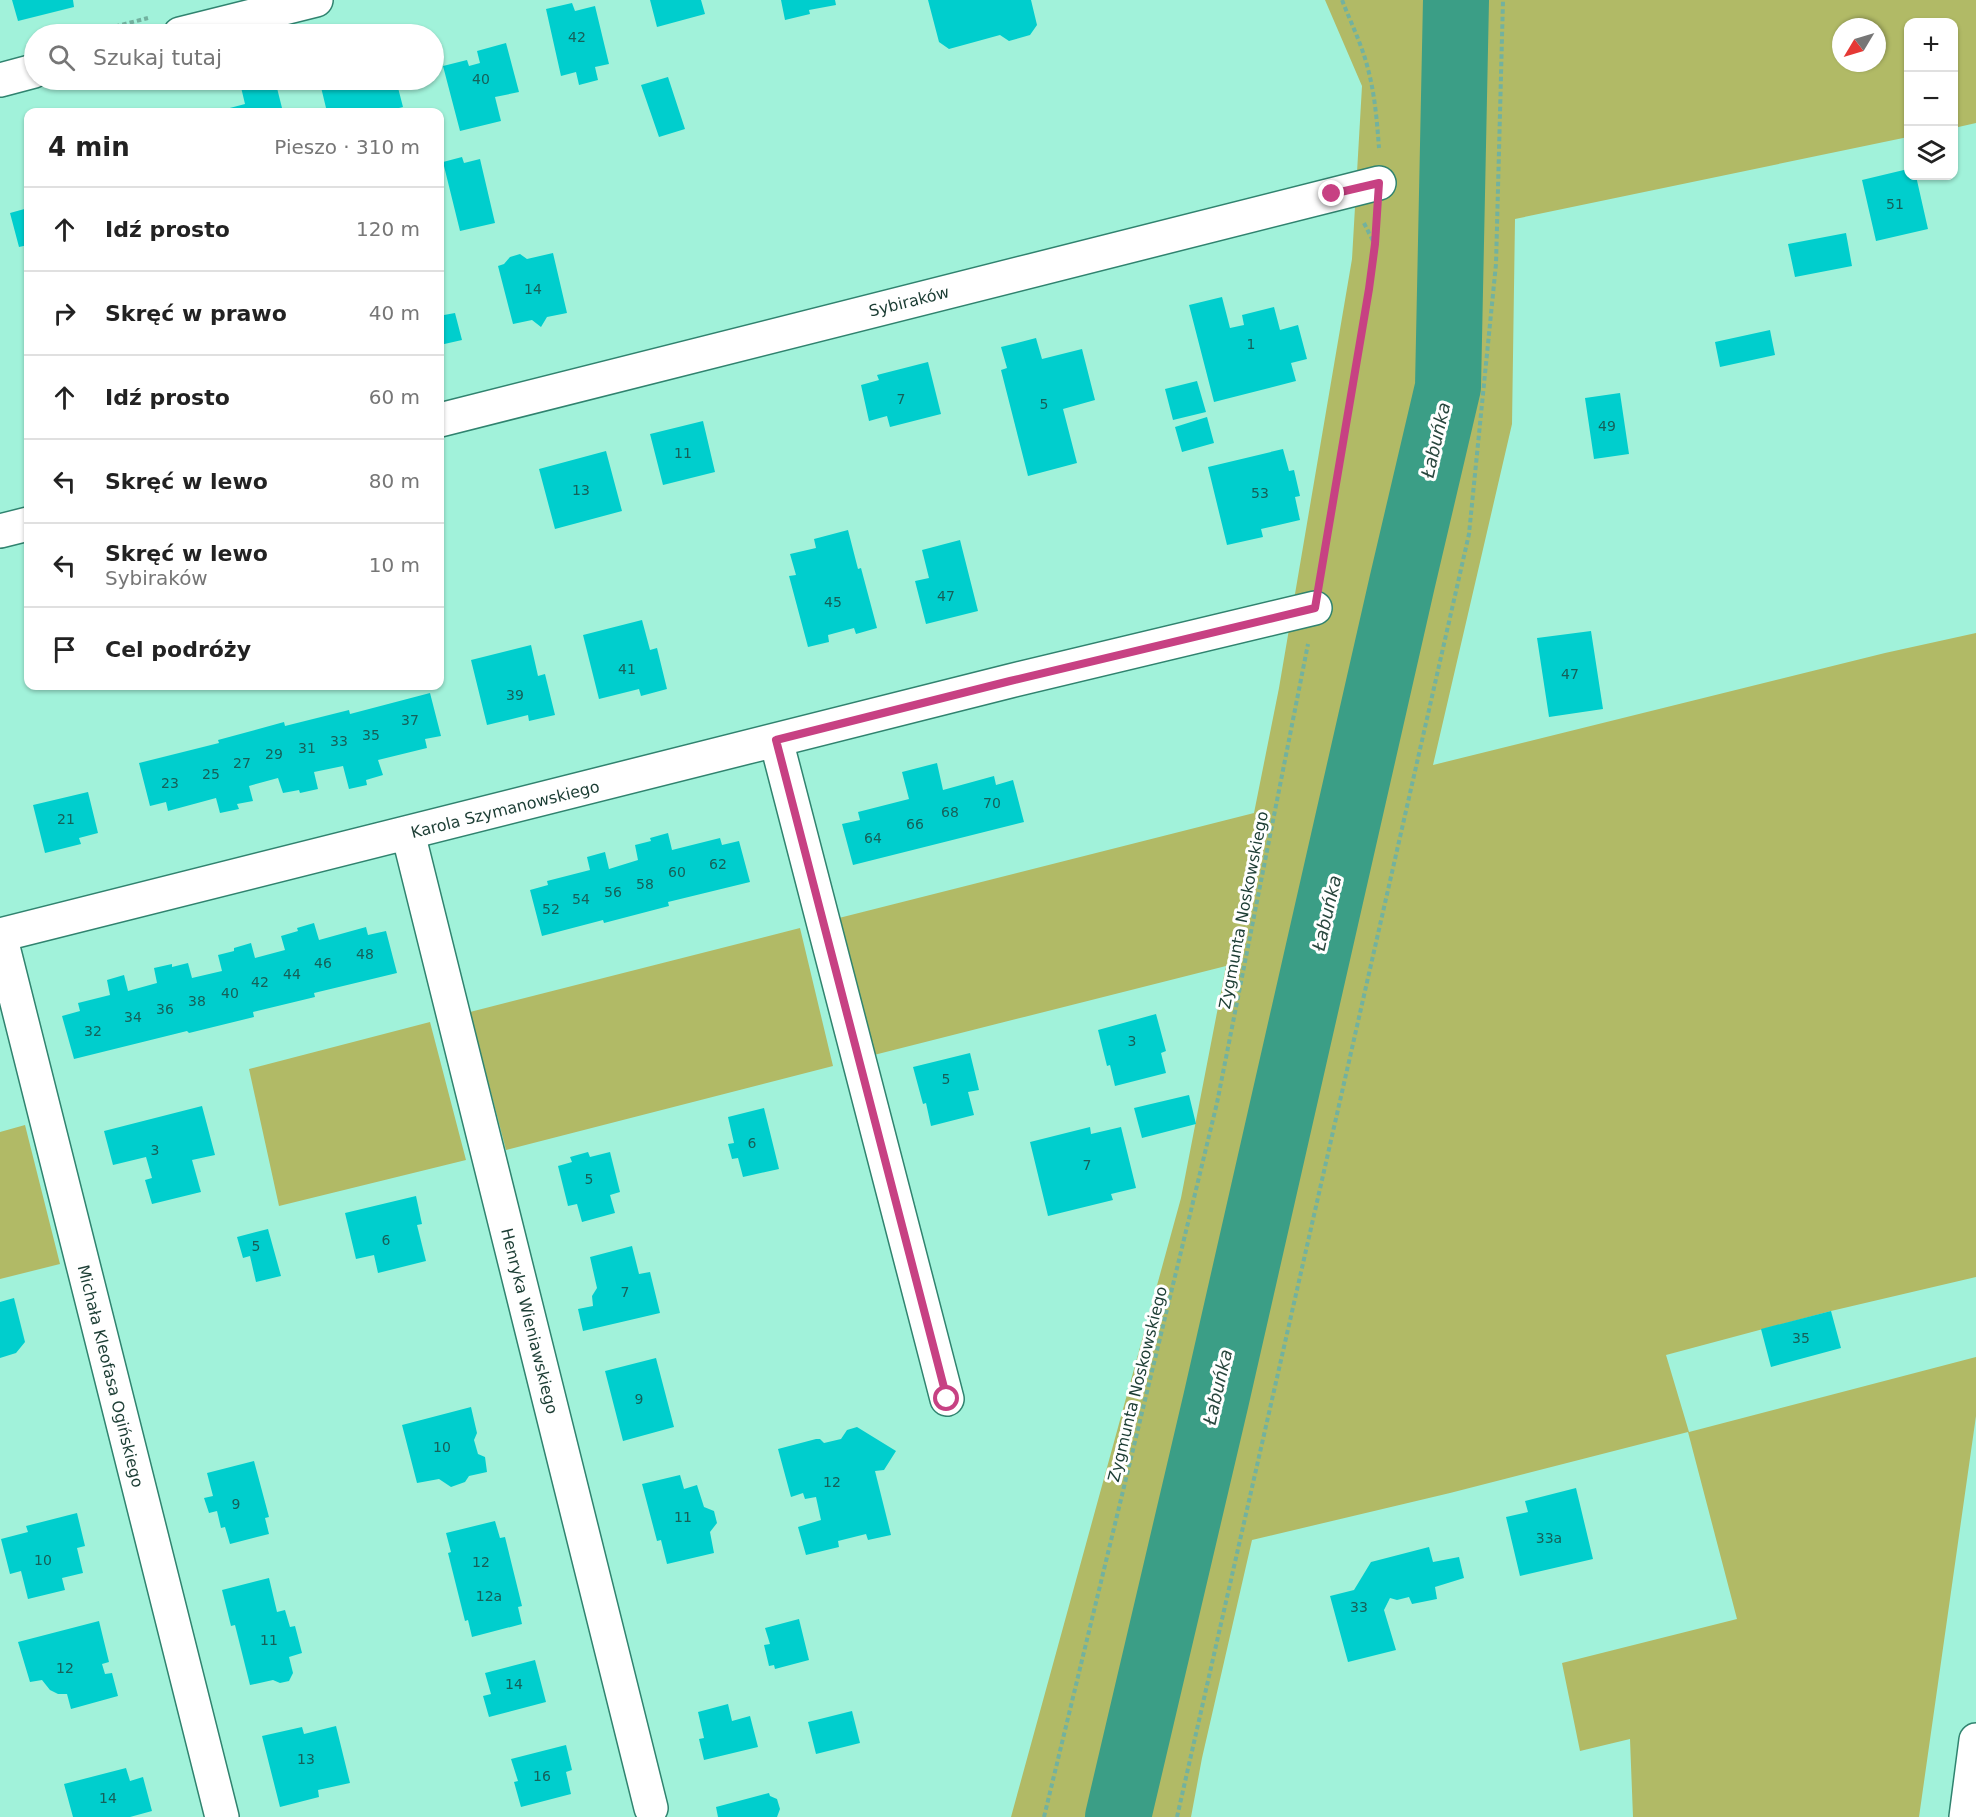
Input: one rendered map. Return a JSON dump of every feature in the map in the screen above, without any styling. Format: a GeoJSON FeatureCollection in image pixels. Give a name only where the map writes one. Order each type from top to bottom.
{"type":"FeatureCollection","features":[{"type":"Feature","properties":{"kind":"street"},"geometry":{"type":"LineString","coordinates":[[220,24],[316,0]]}},
{"type":"Feature","properties":{"kind":"street"},"geometry":{"type":"LineString","coordinates":[[0,80],[24,74]]}},
{"type":"Feature","properties":{"kind":"street","name":"Sybiraków"},"geometry":{"type":"LineString","coordinates":[[444,419],[1379,183]]}},
{"type":"Feature","properties":{"kind":"street"},"geometry":{"type":"LineString","coordinates":[[0,531],[24,525]]}},
{"type":"Feature","properties":{"kind":"street","name":"Karola Szymanowskiego"},"geometry":{"type":"LineString","coordinates":[[0,935],[1010,681],[1315,608]]}},
{"type":"Feature","properties":{"kind":"street"},"geometry":{"type":"LineString","coordinates":[[776,740],[947,1399]]}},
{"type":"Feature","properties":{"kind":"street","name":"Henryka Wieniawskiego"},"geometry":{"type":"LineString","coordinates":[[408,833],[651,1809]]}},
{"type":"Feature","properties":{"kind":"street","name":"Michała Kleofasa Ogińskiego"},"geometry":{"type":"LineString","coordinates":[[0,935],[222,1817]]}},
{"type":"Feature","properties":{"kind":"street"},"geometry":{"type":"LineString","coordinates":[[1966,1817],[1976,1740]]}},
{"type":"Feature","properties":{"kind":"path","name":"Zygmunta Noskowskiego"},"geometry":{"type":"LineString","coordinates":[[1044,1817],[1217,1103],[1315,608],[1369,289],[1379,183],[1377,120],[1363,50],[1342,0]]}},
{"type":"Feature","properties":{"kind":"path"},"geometry":{"type":"LineString","coordinates":[[1177,1817],[1469,534],[1496,264],[1503,0]]}},
{"type":"Feature","properties":{"kind":"green space"},"geometry":{"type":"Polygon","coordinates":[[[1325,0],[1976,0],[1976,123],[1958,127],[1958,18],[1904,18],[1904,138],[1515,219],[1512,424],[1433,765],[1885,653],[1976,633],[1976,1277],[1831,1311],[1666,1355],[1689,1432],[1976,1357],[1976,1416],[1919,1817],[1633,1817],[1630,1739],[1580,1751],[1562,1663],[1737,1619],[1688,1432],[1450,1493],[1252,1540],[1202,1758],[1191,1817],[1011,1817],[1181,1198],[1226,966],[870,1056],[835,919],[1254,813],[1279,688],[1352,259],[1362,86],[1325,0]]]}},
{"type":"Feature","properties":{"kind":"green space"},"geometry":{"type":"Polygon","coordinates":[[[800,928],[833,1066],[506,1150],[470,1012],[800,928]]]}},
{"type":"Feature","properties":{"kind":"green space"},"geometry":{"type":"Polygon","coordinates":[[[430,1022],[466,1160],[279,1206],[249,1069],[430,1022]]]}},
{"type":"Feature","properties":{"kind":"green space"},"geometry":{"type":"Polygon","coordinates":[[[25,1125],[60,1264],[0,1279],[0,1132],[25,1125]]]}},
{"type":"Feature","properties":{"kind":"building"},"geometry":{"type":"Polygon","coordinates":[[[12,0],[73,0],[74,7],[18,21],[12,0]]]}},
{"type":"Feature","properties":{"kind":"building"},"geometry":{"type":"Polygon","coordinates":[[[650,0],[701,0],[705,14],[657,27],[650,0]]]}},
{"type":"Feature","properties":{"kind":"building"},"geometry":{"type":"Polygon","coordinates":[[[781,0],[835,0],[836,5],[809,10],[810,14],[785,20],[781,0]]]}},
{"type":"Feature","properties":{"kind":"building"},"geometry":{"type":"Polygon","coordinates":[[[928,0],[1031,0],[1037,25],[1030,35],[1009,41],[1000,35],[949,49],[939,42],[928,0]]]}},
{"type":"Feature","properties":{"kind":"building"},"geometry":{"type":"Polygon","coordinates":[[[572,3],[575,11],[595,6],[609,64],[595,67],[598,80],[579,85],[576,72],[561,76],[546,9],[572,3]]]}},
{"type":"Feature","properties":{"kind":"building"},"geometry":{"type":"Polygon","coordinates":[[[506,43],[519,92],[495,97],[501,121],[460,131],[444,66],[467,60],[469,66],[480,63],[477,51],[506,43]]]}},
{"type":"Feature","properties":{"kind":"building"},"geometry":{"type":"Polygon","coordinates":[[[668,77],[685,129],[659,137],[641,85],[668,77]]]}},
{"type":"Feature","properties":{"kind":"building"},"geometry":{"type":"Polygon","coordinates":[[[242,90],[278,90],[282,108],[230,108],[245,104],[242,90]]]}},
{"type":"Feature","properties":{"kind":"building"},"geometry":{"type":"Polygon","coordinates":[[[322,90],[399,90],[403,107],[399,108],[326,108],[322,90]]]}},
{"type":"Feature","properties":{"kind":"building"},"geometry":{"type":"Polygon","coordinates":[[[462,157],[464,163],[480,159],[495,223],[460,231],[444,162],[462,157]]]}},
{"type":"Feature","properties":{"kind":"building"},"geometry":{"type":"Polygon","coordinates":[[[1904,170],[1904,180],[1917,180],[1928,229],[1876,241],[1862,180],[1904,170]]]}},
{"type":"Feature","properties":{"kind":"building"},"geometry":{"type":"Polygon","coordinates":[[[24,209],[24,246],[19,247],[10,213],[24,209]]]}},
{"type":"Feature","properties":{"kind":"building"},"geometry":{"type":"Polygon","coordinates":[[[1846,233],[1852,266],[1795,277],[1788,244],[1846,233]]]}},
{"type":"Feature","properties":{"kind":"building"},"geometry":{"type":"Polygon","coordinates":[[[553,253],[567,313],[547,317],[541,327],[532,320],[513,324],[498,266],[504,264],[510,257],[520,254],[527,259],[553,253]]]}},
{"type":"Feature","properties":{"kind":"building"},"geometry":{"type":"Polygon","coordinates":[[[1222,297],[1230,328],[1244,325],[1242,315],[1274,307],[1280,330],[1298,325],[1307,359],[1291,363],[1296,381],[1214,402],[1189,305],[1222,297]]]}},
{"type":"Feature","properties":{"kind":"building"},"geometry":{"type":"Polygon","coordinates":[[[455,313],[462,340],[444,344],[444,315],[455,313]]]}},
{"type":"Feature","properties":{"kind":"building"},"geometry":{"type":"Polygon","coordinates":[[[1770,330],[1775,355],[1720,367],[1715,342],[1770,330]]]}},
{"type":"Feature","properties":{"kind":"building"},"geometry":{"type":"Polygon","coordinates":[[[1036,338],[1042,359],[1082,349],[1095,400],[1063,409],[1077,463],[1028,476],[1001,370],[1007,368],[1001,347],[1036,338]]]}},
{"type":"Feature","properties":{"kind":"building"},"geometry":{"type":"Polygon","coordinates":[[[928,362],[941,414],[890,427],[887,416],[869,421],[861,385],[879,380],[877,375],[928,362]]]}},
{"type":"Feature","properties":{"kind":"building"},"geometry":{"type":"Polygon","coordinates":[[[1197,381],[1206,412],[1173,420],[1165,389],[1197,381]]]}},
{"type":"Feature","properties":{"kind":"building"},"geometry":{"type":"Polygon","coordinates":[[[1620,393],[1629,454],[1594,459],[1585,398],[1620,393]]]}},
{"type":"Feature","properties":{"kind":"building"},"geometry":{"type":"Polygon","coordinates":[[[1207,417],[1214,443],[1182,452],[1175,427],[1207,417]]]}},
{"type":"Feature","properties":{"kind":"building"},"geometry":{"type":"Polygon","coordinates":[[[703,421],[715,472],[663,485],[650,434],[703,421]]]}},
{"type":"Feature","properties":{"kind":"building"},"geometry":{"type":"Polygon","coordinates":[[[1283,449],[1289,471],[1294,470],[1300,496],[1295,497],[1300,520],[1261,529],[1263,537],[1227,545],[1208,467],[1283,449]]]}},
{"type":"Feature","properties":{"kind":"building"},"geometry":{"type":"Polygon","coordinates":[[[606,451],[622,511],[555,529],[539,469],[606,451]]]}},
{"type":"Feature","properties":{"kind":"building"},"geometry":{"type":"Polygon","coordinates":[[[848,530],[877,628],[856,634],[854,628],[828,635],[829,642],[808,647],[789,576],[796,575],[790,554],[816,548],[814,539],[848,530]]]}},
{"type":"Feature","properties":{"kind":"building"},"geometry":{"type":"Polygon","coordinates":[[[960,540],[978,611],[926,624],[915,581],[929,578],[922,550],[960,540]]]}},
{"type":"Feature","properties":{"kind":"building"},"geometry":{"type":"Polygon","coordinates":[[[642,620],[650,650],[657,648],[667,689],[641,696],[639,689],[599,699],[583,635],[642,620]]]}},
{"type":"Feature","properties":{"kind":"building"},"geometry":{"type":"Polygon","coordinates":[[[1591,631],[1603,709],[1549,717],[1537,638],[1591,631]]]}},
{"type":"Feature","properties":{"kind":"building"},"geometry":{"type":"Polygon","coordinates":[[[531,645],[538,676],[545,674],[555,715],[529,721],[528,715],[487,725],[471,660],[531,645]]]}},
{"type":"Feature","properties":{"kind":"building"},"geometry":{"type":"Polygon","coordinates":[[[430,693],[441,736],[425,739],[427,748],[378,760],[383,775],[366,780],[367,785],[349,789],[343,766],[314,772],[318,789],[300,793],[299,790],[283,793],[278,778],[249,786],[253,801],[237,804],[239,809],[220,813],[216,798],[168,811],[166,802],[150,806],[139,763],[219,743],[218,740],[284,722],[285,726],[349,710],[350,714],[430,693]]]}},
{"type":"Feature","properties":{"kind":"building"},"geometry":{"type":"Polygon","coordinates":[[[937,763],[943,790],[994,776],[996,785],[1013,780],[1024,822],[853,865],[842,824],[860,820],[858,812],[909,799],[902,772],[937,763]]]}},
{"type":"Feature","properties":{"kind":"building"},"geometry":{"type":"Polygon","coordinates":[[[88,792],[98,833],[79,838],[81,844],[45,853],[33,805],[88,792]]]}},
{"type":"Feature","properties":{"kind":"building"},"geometry":{"type":"Polygon","coordinates":[[[668,833],[672,850],[720,838],[722,845],[739,841],[750,882],[668,902],[669,906],[604,923],[603,920],[542,936],[530,890],[548,885],[547,881],[590,870],[587,857],[605,852],[609,869],[638,860],[635,845],[668,833]]]}},
{"type":"Feature","properties":{"kind":"building"},"geometry":{"type":"Polygon","coordinates":[[[314,923],[319,940],[366,927],[368,935],[386,931],[397,973],[314,993],[315,997],[253,1012],[254,1017],[74,1059],[62,1016],[80,1011],[78,1003],[110,995],[107,980],[124,975],[128,991],[157,983],[154,968],[172,964],[172,967],[188,963],[192,978],[222,971],[218,955],[251,943],[255,958],[285,950],[281,936],[314,923]]]}},
{"type":"Feature","properties":{"kind":"building"},"geometry":{"type":"Polygon","coordinates":[[[1156,1014],[1166,1051],[1161,1053],[1166,1073],[1115,1086],[1110,1065],[1107,1066],[1098,1030],[1156,1014]]]}},
{"type":"Feature","properties":{"kind":"building"},"geometry":{"type":"Polygon","coordinates":[[[970,1053],[979,1090],[968,1092],[974,1115],[931,1126],[926,1103],[923,1104],[913,1067],[970,1053]]]}},
{"type":"Feature","properties":{"kind":"building"},"geometry":{"type":"Polygon","coordinates":[[[1189,1095],[1196,1124],[1142,1138],[1134,1108],[1189,1095]]]}},
{"type":"Feature","properties":{"kind":"building"},"geometry":{"type":"Polygon","coordinates":[[[202,1106],[215,1155],[192,1160],[201,1192],[152,1204],[145,1180],[152,1178],[146,1157],[113,1165],[104,1131],[202,1106]]]}},
{"type":"Feature","properties":{"kind":"building"},"geometry":{"type":"Polygon","coordinates":[[[764,1108],[779,1169],[743,1177],[738,1158],[732,1159],[728,1144],[734,1143],[728,1117],[764,1108]]]}},
{"type":"Feature","properties":{"kind":"building"},"geometry":{"type":"Polygon","coordinates":[[[1090,1127],[1091,1134],[1121,1127],[1136,1188],[1111,1194],[1113,1200],[1048,1216],[1030,1142],[1090,1127]]]}},
{"type":"Feature","properties":{"kind":"building"},"geometry":{"type":"Polygon","coordinates":[[[588,1152],[590,1157],[610,1152],[620,1192],[610,1195],[615,1213],[582,1222],[577,1204],[568,1206],[558,1166],[572,1162],[570,1157],[588,1152]]]}},
{"type":"Feature","properties":{"kind":"building"},"geometry":{"type":"Polygon","coordinates":[[[416,1196],[422,1224],[417,1225],[426,1261],[378,1273],[374,1255],[356,1259],[345,1213],[416,1196]]]}},
{"type":"Feature","properties":{"kind":"building"},"geometry":{"type":"Polygon","coordinates":[[[268,1229],[281,1276],[256,1282],[250,1256],[243,1258],[237,1237],[268,1229]]]}},
{"type":"Feature","properties":{"kind":"building"},"geometry":{"type":"Polygon","coordinates":[[[632,1246],[639,1274],[650,1272],[660,1313],[583,1331],[578,1309],[593,1306],[592,1296],[597,1288],[590,1257],[632,1246]]]}},
{"type":"Feature","properties":{"kind":"building"},"geometry":{"type":"Polygon","coordinates":[[[14,1298],[25,1342],[16,1353],[0,1358],[0,1302],[14,1298]]]}},
{"type":"Feature","properties":{"kind":"building"},"geometry":{"type":"Polygon","coordinates":[[[1831,1311],[1841,1348],[1771,1367],[1761,1329],[1831,1311]]]}},
{"type":"Feature","properties":{"kind":"building"},"geometry":{"type":"Polygon","coordinates":[[[656,1358],[674,1427],[623,1441],[605,1371],[656,1358]]]}},
{"type":"Feature","properties":{"kind":"building"},"geometry":{"type":"Polygon","coordinates":[[[471,1407],[477,1433],[474,1440],[478,1454],[485,1457],[487,1472],[469,1476],[465,1482],[451,1487],[439,1479],[417,1483],[402,1425],[471,1407]]]}},
{"type":"Feature","properties":{"kind":"building"},"geometry":{"type":"Polygon","coordinates":[[[857,1427],[896,1451],[884,1470],[875,1471],[891,1535],[868,1540],[866,1534],[838,1541],[839,1547],[806,1555],[798,1527],[821,1520],[816,1497],[805,1499],[803,1493],[791,1497],[778,1449],[816,1439],[824,1443],[841,1439],[847,1430],[857,1427]]]}},
{"type":"Feature","properties":{"kind":"building"},"geometry":{"type":"Polygon","coordinates":[[[254,1461],[269,1517],[265,1518],[269,1534],[230,1544],[225,1527],[221,1528],[217,1511],[209,1513],[204,1498],[213,1496],[207,1473],[254,1461]]]}},
{"type":"Feature","properties":{"kind":"building"},"geometry":{"type":"Polygon","coordinates":[[[680,1475],[684,1489],[697,1485],[704,1507],[714,1511],[717,1523],[710,1532],[714,1553],[667,1564],[661,1540],[657,1541],[642,1484],[680,1475]]]}},
{"type":"Feature","properties":{"kind":"building"},"geometry":{"type":"Polygon","coordinates":[[[1576,1488],[1593,1559],[1520,1576],[1506,1517],[1528,1512],[1525,1501],[1576,1488]]]}},
{"type":"Feature","properties":{"kind":"building"},"geometry":{"type":"Polygon","coordinates":[[[77,1513],[85,1546],[77,1548],[83,1573],[62,1578],[65,1590],[28,1599],[21,1571],[10,1574],[1,1539],[28,1532],[26,1526],[77,1513]]]}},
{"type":"Feature","properties":{"kind":"building"},"geometry":{"type":"Polygon","coordinates":[[[495,1521],[500,1538],[505,1537],[522,1606],[518,1607],[522,1624],[472,1637],[468,1620],[465,1621],[448,1553],[451,1552],[446,1533],[495,1521]]]}},
{"type":"Feature","properties":{"kind":"building"},"geometry":{"type":"Polygon","coordinates":[[[1429,1547],[1433,1562],[1459,1557],[1464,1578],[1435,1587],[1437,1599],[1412,1604],[1409,1597],[1397,1600],[1390,1598],[1384,1610],[1396,1650],[1348,1662],[1330,1596],[1354,1590],[1371,1562],[1429,1547]]]}},
{"type":"Feature","properties":{"kind":"building"},"geometry":{"type":"Polygon","coordinates":[[[269,1578],[277,1612],[285,1610],[290,1627],[295,1626],[302,1653],[289,1657],[293,1673],[289,1681],[280,1683],[273,1680],[250,1685],[235,1625],[231,1626],[222,1590],[269,1578]]]}},
{"type":"Feature","properties":{"kind":"building"},"geometry":{"type":"Polygon","coordinates":[[[799,1619],[809,1660],[775,1669],[774,1665],[769,1666],[764,1645],[770,1644],[765,1628],[799,1619]]]}},
{"type":"Feature","properties":{"kind":"building"},"geometry":{"type":"Polygon","coordinates":[[[99,1621],[109,1662],[102,1664],[105,1674],[112,1673],[118,1696],[71,1709],[67,1694],[58,1694],[50,1690],[42,1680],[30,1682],[18,1642],[99,1621]]]}},
{"type":"Feature","properties":{"kind":"building"},"geometry":{"type":"Polygon","coordinates":[[[535,1660],[546,1702],[489,1717],[483,1696],[491,1694],[485,1673],[535,1660]]]}},
{"type":"Feature","properties":{"kind":"building"},"geometry":{"type":"Polygon","coordinates":[[[728,1704],[732,1721],[750,1716],[758,1747],[704,1760],[699,1739],[704,1738],[698,1712],[728,1704]]]}},
{"type":"Feature","properties":{"kind":"building"},"geometry":{"type":"Polygon","coordinates":[[[852,1711],[860,1743],[816,1754],[808,1722],[852,1711]]]}},
{"type":"Feature","properties":{"kind":"building"},"geometry":{"type":"Polygon","coordinates":[[[336,1726],[350,1783],[318,1790],[319,1797],[280,1807],[262,1736],[302,1727],[304,1734],[336,1726]]]}},
{"type":"Feature","properties":{"kind":"building"},"geometry":{"type":"Polygon","coordinates":[[[566,1745],[572,1770],[566,1772],[571,1794],[521,1807],[514,1782],[518,1781],[511,1759],[566,1745]]]}},
{"type":"Feature","properties":{"kind":"building"},"geometry":{"type":"Polygon","coordinates":[[[126,1768],[130,1781],[143,1777],[152,1811],[130,1817],[73,1817],[64,1784],[126,1768]]]}},
{"type":"Feature","properties":{"kind":"building"},"geometry":{"type":"Polygon","coordinates":[[[769,1793],[777,1799],[780,1809],[777,1817],[718,1817],[716,1807],[769,1793]]]}},
{"type":"Feature","properties":{"kind":"waterway","name":"Łabuńka"},"geometry":{"type":"LineString","coordinates":[[1118,1817],[1448,387],[1456,0]]}},
{"type":"Feature","properties":{"kind":"route"},"geometry":{"type":"LineString","coordinates":[[947,1399],[776,740],[1315,608],[1369,289],[1379,183],[1332,194]]}}]}
